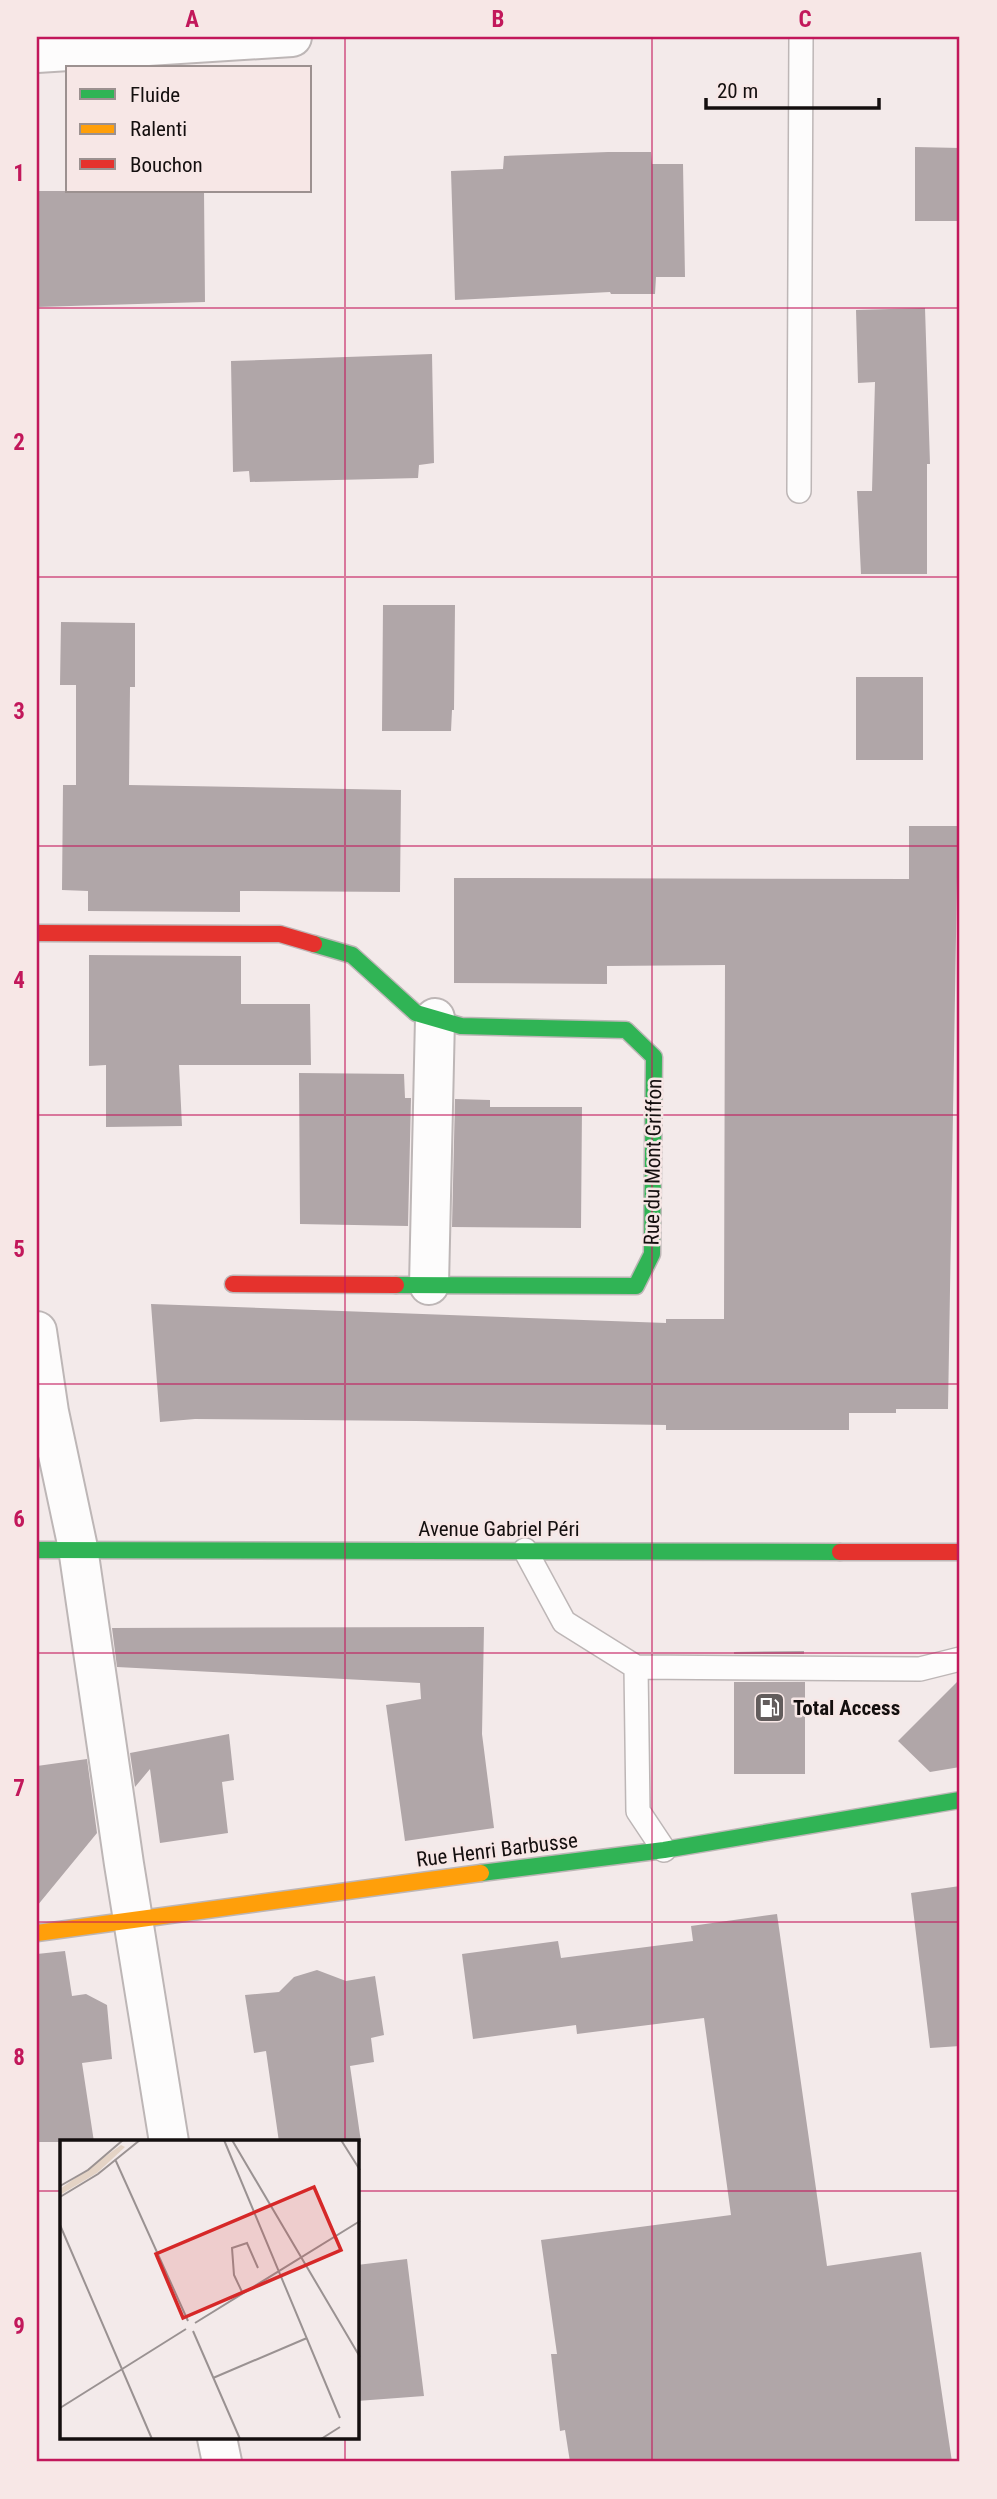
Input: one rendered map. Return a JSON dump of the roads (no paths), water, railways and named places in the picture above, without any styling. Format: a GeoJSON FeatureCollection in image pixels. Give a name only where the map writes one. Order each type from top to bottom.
{"type":"FeatureCollection","features":[{"type":"Feature","properties":{"kind":"street"},"geometry":{"type":"LineString","coordinates":[[37,53],[292,37]]}},
{"type":"Feature","properties":{"kind":"street","name":"Rue du Mont Griffon"},"geometry":{"type":"LineString","coordinates":[[37,933],[280,934],[352,955],[416,1013],[461,1026],[626,1030],[654,1056],[652,1254],[636,1286],[233,1284]]}},
{"type":"Feature","properties":{"kind":"street"},"geometry":{"type":"LineString","coordinates":[[429,1285],[435,1018]]}},
{"type":"Feature","properties":{"kind":"street"},"geometry":{"type":"LineString","coordinates":[[37,1331],[49,1412],[78,1548],[132,1920],[169,2140]]}},
{"type":"Feature","properties":{"kind":"street","name":"Avenue Gabriel Péri"},"geometry":{"type":"LineString","coordinates":[[37,1550],[960,1552]]}},
{"type":"Feature","properties":{"kind":"street","name":"Rue Henri Barbusse"},"geometry":{"type":"LineString","coordinates":[[37,1933],[664,1850],[960,1800]]}},
{"type":"Feature","properties":{"kind":"street"},"geometry":{"type":"LineString","coordinates":[[218,2440],[222,2462]]}},
{"type":"Feature","properties":{"kind":"lane"},"geometry":{"type":"LineString","coordinates":[[799,491],[801,37]]}},
{"type":"Feature","properties":{"kind":"lane"},"geometry":{"type":"LineString","coordinates":[[525,1550],[564,1622],[636,1667],[920,1669],[960,1659]]}},
{"type":"Feature","properties":{"kind":"lane"},"geometry":{"type":"LineString","coordinates":[[636,1667],[638,1811],[664,1850]]}},
{"type":"Feature","properties":{"kind":"place","name":"Total Access"},"geometry":{"type":"Point","coordinates":[770,1708]}}]}
